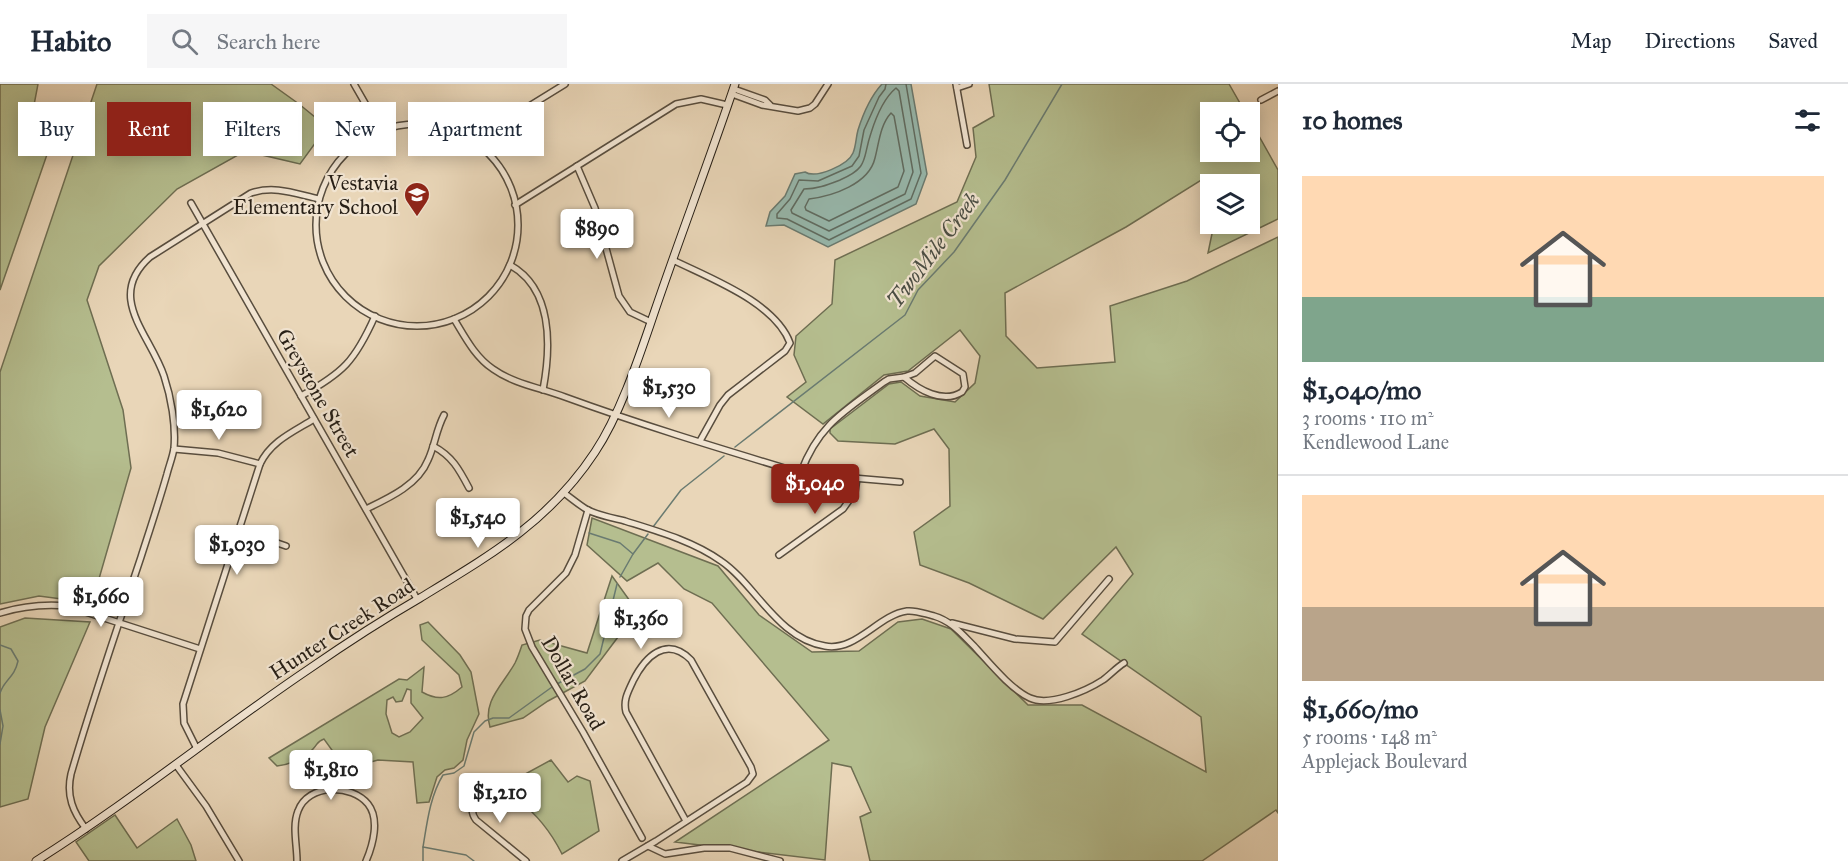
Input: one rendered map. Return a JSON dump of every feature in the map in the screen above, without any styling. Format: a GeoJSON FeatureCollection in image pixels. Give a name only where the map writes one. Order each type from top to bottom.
{"type":"FeatureCollection","features":[{"type":"Feature","properties":{"kind":"main road","name":"Hunter Creek Road"},"geometry":{"type":"LineString","coordinates":[[36,861],[86,829],[307,670],[496,551],[564,493],[597,449],[615,415],[651,322],[734,89]]}},
{"type":"Feature","properties":{"kind":"street"},"geometry":{"type":"LineString","coordinates":[[354,84],[364,102]]}},
{"type":"Feature","properties":{"kind":"street"},"geometry":{"type":"LineString","coordinates":[[536,102],[565,84]]}},
{"type":"Feature","properties":{"kind":"street"},"geometry":{"type":"LineString","coordinates":[[734,89],[765,100],[771,106],[791,111],[810,108],[820,99],[828,84]]}},
{"type":"Feature","properties":{"kind":"street"},"geometry":{"type":"LineString","coordinates":[[967,145],[957,86],[969,84]]}},
{"type":"Feature","properties":{"kind":"street"},"geometry":{"type":"LineString","coordinates":[[1261,100],[1278,91]]}},
{"type":"Feature","properties":{"kind":"street"},"geometry":{"type":"LineString","coordinates":[[515,205],[676,104],[701,99],[727,105]]}},
{"type":"Feature","properties":{"kind":"street"},"geometry":{"type":"LineString","coordinates":[[344,156],[330,173],[320,199],[316,219],[317,239],[326,268],[336,285],[350,300],[375,316],[408,326],[431,325],[454,319],[468,312],[487,297],[510,265],[518,229],[515,205],[504,175],[490,156]]}},
{"type":"Feature","properties":{"kind":"street"},"geometry":{"type":"LineString","coordinates":[[577,166],[595,207],[619,296],[630,312],[651,322]]}},
{"type":"Feature","properties":{"kind":"street"},"geometry":{"type":"LineString","coordinates":[[86,829],[72,807],[69,780],[174,449],[172,415],[164,376],[131,304],[131,291],[137,272],[145,261],[239,199],[264,190],[277,189],[320,199]]}},
{"type":"Feature","properties":{"kind":"street","name":"Greystone Street"},"geometry":{"type":"LineString","coordinates":[[191,203],[417,599]]}},
{"type":"Feature","properties":{"kind":"street"},"geometry":{"type":"LineString","coordinates":[[673,260],[748,299],[764,310],[783,329],[790,343],[785,351],[728,394],[700,441]]}},
{"type":"Feature","properties":{"kind":"street"},"geometry":{"type":"LineString","coordinates":[[510,265],[520,270],[529,279],[542,303],[548,348],[543,390]]}},
{"type":"Feature","properties":{"kind":"street"},"geometry":{"type":"LineString","coordinates":[[301,396],[322,384],[348,364],[363,343],[375,316]]}},
{"type":"Feature","properties":{"kind":"street"},"geometry":{"type":"LineString","coordinates":[[454,319],[472,347],[490,367],[512,379],[615,415],[801,472],[900,482]]}},
{"type":"Feature","properties":{"kind":"street"},"geometry":{"type":"LineString","coordinates":[[801,472],[818,437],[831,423],[889,379],[915,373],[935,356],[963,374],[965,387],[957,396],[944,396],[919,389],[904,377]]}},
{"type":"Feature","properties":{"kind":"street"},"geometry":{"type":"LineString","coordinates":[[366,509],[397,493],[413,481],[426,466],[444,415]]}},
{"type":"Feature","properties":{"kind":"street"},"geometry":{"type":"LineString","coordinates":[[197,749],[184,723],[183,710],[200,649],[260,464],[265,454],[276,442],[314,419]]}},
{"type":"Feature","properties":{"kind":"street"},"geometry":{"type":"LineString","coordinates":[[433,446],[445,452],[455,461],[469,488]]}},
{"type":"Feature","properties":{"kind":"street"},"geometry":{"type":"LineString","coordinates":[[174,449],[218,453],[260,464]]}},
{"type":"Feature","properties":{"kind":"street"},"geometry":{"type":"LineString","coordinates":[[779,555],[843,509],[855,492],[857,478]]}},
{"type":"Feature","properties":{"kind":"street"},"geometry":{"type":"LineString","coordinates":[[564,493],[588,510],[639,526],[712,555],[728,566],[782,623],[803,638],[821,646],[834,647],[852,641],[903,612],[916,611],[1015,639],[1055,642],[1109,579]]}},
{"type":"Feature","properties":{"kind":"street","name":"Dollar Road"},"geometry":{"type":"LineString","coordinates":[[588,510],[575,555],[566,573],[529,610],[525,618],[525,629],[532,648],[583,732],[642,838]]}},
{"type":"Feature","properties":{"kind":"street"},"geometry":{"type":"LineString","coordinates":[[240,530],[286,546]]}},
{"type":"Feature","properties":{"kind":"street"},"geometry":{"type":"LineString","coordinates":[[0,613],[28,606],[48,604],[68,606],[200,649]]}},
{"type":"Feature","properties":{"kind":"street"},"geometry":{"type":"LineString","coordinates":[[948,621],[1008,681],[1023,694],[1035,700],[1061,698],[1087,690],[1124,663]]}},
{"type":"Feature","properties":{"kind":"street"},"geometry":{"type":"LineString","coordinates":[[622,861],[648,846],[747,782],[753,774],[691,660],[684,653],[669,649],[661,650],[645,661],[626,696],[624,705],[686,821]]}},
{"type":"Feature","properties":{"kind":"street"},"geometry":{"type":"LineString","coordinates":[[176,765],[206,806],[239,861]]}},
{"type":"Feature","properties":{"kind":"street"},"geometry":{"type":"LineString","coordinates":[[487,786],[472,805],[472,814],[476,820],[526,861]]}},
{"type":"Feature","properties":{"kind":"street"},"geometry":{"type":"LineString","coordinates":[[297,861],[297,812],[308,795],[326,789],[358,796],[372,810],[373,842],[366,861]]}},
{"type":"Feature","properties":{"kind":"street"},"geometry":{"type":"LineString","coordinates":[[648,846],[665,854],[704,848],[724,848],[750,852],[780,861]]}},
{"type":"Feature","properties":{"kind":"green space"},"geometry":{"type":"Polygon","coordinates":[[[0,84],[38,84],[35,102],[18,102],[18,156],[46,156],[0,290],[0,84]]]}},
{"type":"Feature","properties":{"kind":"green space"},"geometry":{"type":"Polygon","coordinates":[[[97,84],[271,84],[296,102],[203,102],[203,156],[236,156],[177,189],[99,266],[87,300],[123,410],[131,468],[92,603],[39,596],[0,604],[0,372],[73,156],[95,156],[95,102],[91,102],[97,84]]]}},
{"type":"Feature","properties":{"kind":"green space"},"geometry":{"type":"Polygon","coordinates":[[[989,84],[1229,84],[1239,102],[1200,102],[1200,162],[1260,162],[1260,138],[1278,170],[1278,219],[1260,228],[1260,174],[1200,174],[1200,181],[1126,227],[1005,293],[1006,336],[1037,368],[1115,362],[1110,306],[1187,281],[1278,237],[1278,813],[1276,810],[1202,861],[870,861],[860,817],[871,812],[851,767],[832,763],[825,860],[675,842],[829,740],[712,603],[684,589],[658,563],[627,581],[587,545],[592,518],[718,566],[759,615],[812,652],[859,651],[898,622],[922,619],[951,629],[1028,705],[1082,705],[1206,772],[1201,717],[1082,634],[1133,574],[1116,547],[1043,619],[969,583],[920,565],[914,532],[950,506],[949,449],[934,429],[895,444],[838,441],[830,433],[830,429],[889,384],[901,382],[920,396],[955,402],[975,383],[980,356],[960,330],[908,371],[884,375],[823,424],[787,397],[806,382],[794,355],[796,336],[832,304],[835,260],[957,202],[976,157],[973,128],[994,116],[989,84]]]}},
{"type":"Feature","properties":{"kind":"green space"},"geometry":{"type":"Polygon","coordinates":[[[302,106],[314,116],[314,145],[300,164],[266,156],[302,156],[302,106]]]}},
{"type":"Feature","properties":{"kind":"green space"},"geometry":{"type":"Polygon","coordinates":[[[1212,234],[1247,234],[1208,253],[1212,234]]]}},
{"type":"Feature","properties":{"kind":"green space"},"geometry":{"type":"Polygon","coordinates":[[[612,576],[635,608],[618,637],[585,681],[523,718],[490,727],[488,718],[491,701],[515,663],[522,645],[540,640],[587,653],[612,576]]]}},
{"type":"Feature","properties":{"kind":"green space"},"geometry":{"type":"Polygon","coordinates":[[[25,618],[90,622],[45,727],[28,799],[0,807],[0,627],[25,618]]]}},
{"type":"Feature","properties":{"kind":"green space"},"geometry":{"type":"Polygon","coordinates":[[[428,622],[460,655],[471,672],[479,714],[467,740],[463,760],[437,777],[429,802],[417,803],[413,762],[378,760],[367,763],[337,757],[324,739],[306,755],[292,763],[277,766],[269,758],[399,679],[407,680],[424,667],[422,692],[438,698],[452,694],[462,687],[459,675],[422,640],[420,625],[428,622]],[[407,689],[402,701],[396,702],[393,697],[387,700],[386,714],[392,733],[399,737],[410,732],[423,718],[411,703],[411,690],[407,689]]]}},
{"type":"Feature","properties":{"kind":"green space"},"geometry":{"type":"Polygon","coordinates":[[[551,760],[568,782],[577,776],[590,781],[599,831],[562,854],[543,824],[518,800],[527,796],[516,779],[551,760]]]}},
{"type":"Feature","properties":{"kind":"green space"},"geometry":{"type":"Polygon","coordinates":[[[115,815],[137,848],[177,819],[191,845],[196,861],[89,861],[76,842],[115,815]]]}},
{"type":"Feature","properties":{"kind":"water"},"geometry":{"type":"Polygon","coordinates":[[[882,84],[911,84],[927,174],[916,204],[828,247],[784,225],[766,226],[770,212],[785,196],[795,174],[805,172],[816,174],[831,170],[850,158],[865,112],[882,84]]]}},
{"type":"Feature","properties":{"kind":"waterway","name":"TwoMile Creek"},"geometry":{"type":"LineString","coordinates":[[735,447],[905,315],[918,290],[954,252],[1005,180],[1062,84]]}},
{"type":"Feature","properties":{"kind":"waterway","name":"TwoMile Creek"},"geometry":{"type":"LineString","coordinates":[[653,527],[681,490],[724,456]]}},
{"type":"Feature","properties":{"kind":"waterway"},"geometry":{"type":"LineString","coordinates":[[589,533],[620,543],[633,554]]}},
{"type":"Feature","properties":{"kind":"waterway","name":"TwoMile Creek"},"geometry":{"type":"LineString","coordinates":[[620,577],[648,534]]}},
{"type":"Feature","properties":{"kind":"waterway","name":"TwoMile Creek"},"geometry":{"type":"LineString","coordinates":[[557,684],[585,669],[600,654],[617,584]]}},
{"type":"Feature","properties":{"kind":"waterway"},"geometry":{"type":"LineString","coordinates":[[0,645],[11,649],[18,661],[0,693]]}},
{"type":"Feature","properties":{"kind":"waterway"},"geometry":{"type":"LineString","coordinates":[[423,847],[435,792],[443,775],[454,773],[464,766],[474,732],[485,721],[493,718],[509,718],[552,687]]}},
{"type":"Feature","properties":{"kind":"waterway"},"geometry":{"type":"LineString","coordinates":[[0,710],[3,726],[0,744]]}},
{"type":"Feature","properties":{"kind":"waterway"},"geometry":{"type":"LineString","coordinates":[[423,861],[423,847],[466,855],[474,861]]}},
{"type":"Feature","properties":{"kind":"place","name":"Vestavia Elementary School"},"geometry":{"type":"Point","coordinates":[417,218]}}]}
